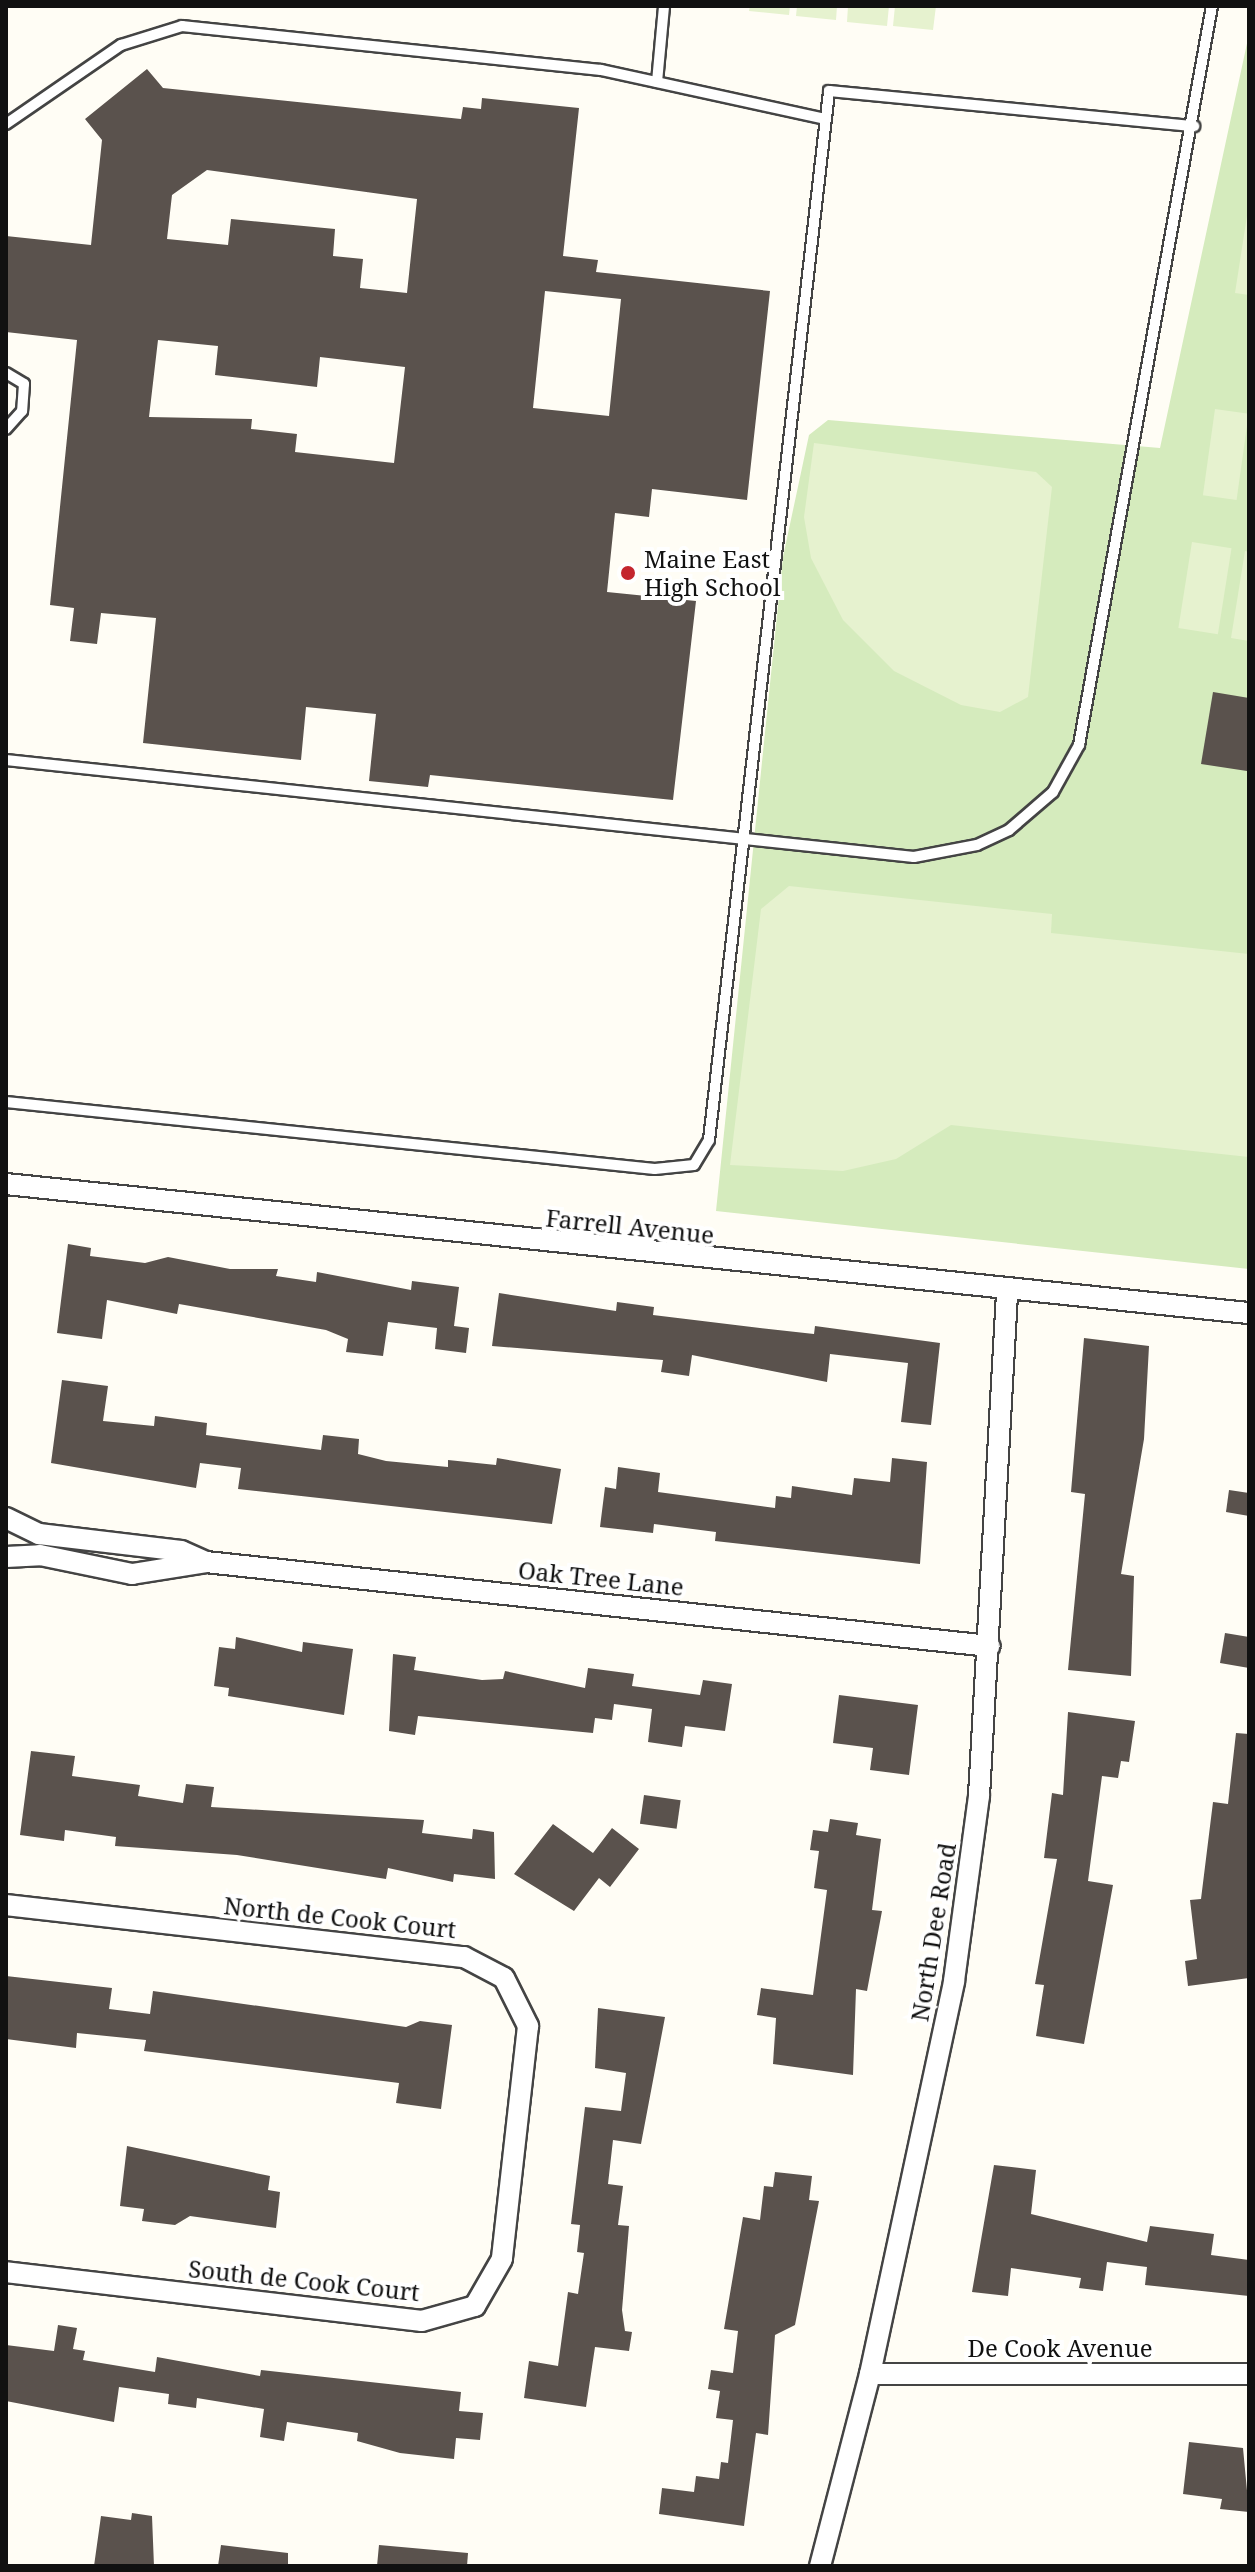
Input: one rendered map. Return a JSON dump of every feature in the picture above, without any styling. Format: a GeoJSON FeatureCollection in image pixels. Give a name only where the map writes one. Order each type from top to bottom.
{"type":"FeatureCollection","features":[{"type":"Feature","properties":{"kind":"street","name":"Farrell Avenue"},"geometry":{"type":"LineString","coordinates":[[6,1184],[1007,1294],[1249,1313]]}},
{"type":"Feature","properties":{"kind":"street","name":"North Dee Road"},"geometry":{"type":"LineString","coordinates":[[820,2566],[870,2374],[954,1981],[990,1646],[1007,1294]]}},
{"type":"Feature","properties":{"kind":"street","name":"Oak Tree Lane"},"geometry":{"type":"LineString","coordinates":[[6,1518],[39,1534],[181,1551],[206,1562]]}},
{"type":"Feature","properties":{"kind":"street","name":"Oak Tree Lane"},"geometry":{"type":"LineString","coordinates":[[6,1557],[40,1555],[132,1574],[206,1562],[990,1646]]}},
{"type":"Feature","properties":{"kind":"street","name":"North de Cook Court"},"geometry":{"type":"LineString","coordinates":[[6,1907],[485,1964],[520,1997],[528,2026],[520,2147]]}},
{"type":"Feature","properties":{"kind":"street","name":"South de Cook Court"},"geometry":{"type":"LineString","coordinates":[[6,2272],[422,2321],[447,2317],[475,2306],[490,2290],[520,2147]]}},
{"type":"Feature","properties":{"kind":"street","name":"De Cook Avenue"},"geometry":{"type":"LineString","coordinates":[[870,2374],[1249,2374]]}},
{"type":"Feature","properties":{"kind":"lane"},"geometry":{"type":"LineString","coordinates":[[657,82],[664,6]]}},
{"type":"Feature","properties":{"kind":"lane"},"geometry":{"type":"LineString","coordinates":[[6,760],[738,838],[944,854],[1009,830],[1069,770],[1079,745],[1130,436],[1194,126],[1212,6]]}},
{"type":"Feature","properties":{"kind":"lane"},"geometry":{"type":"LineString","coordinates":[[6,124],[121,45],[166,27],[657,82],[826,119]]}},
{"type":"Feature","properties":{"kind":"lane"},"geometry":{"type":"LineString","coordinates":[[6,1102],[655,1169],[694,1165],[709,1140],[738,838],[829,91],[1194,126]]}},
{"type":"Feature","properties":{"kind":"lane"},"geometry":{"type":"LineString","coordinates":[[6,373],[24,384],[22,411],[6,429]]}},
{"type":"Feature","properties":{"kind":"green space"},"geometry":{"type":"Polygon","coordinates":[[[750,6],[790,6],[789,15],[749,11],[750,6]]]}},
{"type":"Feature","properties":{"kind":"green space"},"geometry":{"type":"Polygon","coordinates":[[[797,6],[837,6],[836,20],[796,16],[797,6]]]}},
{"type":"Feature","properties":{"kind":"green space"},"geometry":{"type":"Polygon","coordinates":[[[848,6],[889,6],[887,26],[847,22],[848,6]]]}},
{"type":"Feature","properties":{"kind":"green space"},"geometry":{"type":"Polygon","coordinates":[[[895,6],[936,6],[933,30],[893,26],[895,6]]]}},
{"type":"Feature","properties":{"kind":"green space"},"geometry":{"type":"Polygon","coordinates":[[[1249,34],[1249,1269],[716,1211],[783,557],[809,435],[828,420],[1160,448],[1249,34]]]}},
{"type":"Feature","properties":{"kind":"green space"},"geometry":{"type":"Polygon","coordinates":[[[1249,203],[1249,295],[1235,293],[1249,203]]]}},
{"type":"Feature","properties":{"kind":"green space"},"geometry":{"type":"Polygon","coordinates":[[[1215,409],[1249,414],[1237,500],[1203,495],[1215,409]]]}},
{"type":"Feature","properties":{"kind":"green space"},"geometry":{"type":"Polygon","coordinates":[[[814,443],[1036,472],[1052,487],[1028,697],[1000,712],[961,705],[894,671],[843,620],[811,558],[804,517],[814,443]]]}},
{"type":"Feature","properties":{"kind":"green space"},"geometry":{"type":"Polygon","coordinates":[[[1192,542],[1232,548],[1218,634],[1178,628],[1192,542]]]}},
{"type":"Feature","properties":{"kind":"green space"},"geometry":{"type":"Polygon","coordinates":[[[1245,551],[1249,552],[1249,641],[1231,638],[1245,551]]]}},
{"type":"Feature","properties":{"kind":"green space"},"geometry":{"type":"Polygon","coordinates":[[[789,886],[1052,914],[1051,933],[1249,954],[1249,1157],[951,1125],[896,1159],[843,1171],[730,1165],[761,909],[789,886]]]}},
{"type":"Feature","properties":{"kind":"building"},"geometry":{"type":"Polygon","coordinates":[[[147,69],[163,88],[461,119],[463,107],[481,109],[482,98],[579,108],[563,256],[598,260],[596,272],[770,291],[747,500],[652,489],[649,517],[615,513],[607,592],[696,601],[673,800],[430,775],[428,787],[369,781],[376,714],[306,707],[301,760],[143,743],[156,618],[101,613],[97,644],[70,641],[74,608],[50,605],[77,340],[6,332],[6,236],[91,245],[102,140],[85,119],[147,69]],[[207,170],[172,195],[167,239],[228,245],[231,219],[335,229],[333,256],[363,259],[360,288],[407,293],[417,199],[207,170]],[[545,291],[533,408],[609,416],[621,299],[545,291]],[[158,340],[149,417],[252,419],[251,429],[297,434],[295,452],[394,463],[405,367],[320,357],[317,387],[215,375],[218,346],[158,340]]]}},
{"type":"Feature","properties":{"kind":"building"},"geometry":{"type":"Polygon","coordinates":[[[1213,692],[1249,698],[1247,771],[1201,764],[1213,692]]]}},
{"type":"Feature","properties":{"kind":"building"},"geometry":{"type":"Polygon","coordinates":[[[68,1244],[91,1248],[90,1256],[145,1263],[168,1257],[230,1269],[278,1269],[276,1276],[316,1282],[317,1272],[411,1290],[412,1281],[459,1287],[454,1326],[469,1328],[466,1353],[435,1349],[437,1328],[388,1322],[383,1356],[346,1352],[348,1339],[326,1330],[179,1304],[177,1314],[107,1300],[102,1339],[57,1333],[68,1244]]]}},
{"type":"Feature","properties":{"kind":"building"},"geometry":{"type":"Polygon","coordinates":[[[499,1293],[616,1311],[617,1302],[654,1307],[653,1315],[760,1328],[814,1334],[815,1326],[940,1343],[931,1425],[901,1422],[908,1363],[830,1354],[827,1382],[692,1355],[689,1376],[661,1372],[663,1360],[492,1346],[499,1293]]]}},
{"type":"Feature","properties":{"kind":"building"},"geometry":{"type":"Polygon","coordinates":[[[1084,1338],[1149,1346],[1144,1439],[1121,1574],[1134,1576],[1131,1676],[1068,1670],[1085,1494],[1071,1492],[1084,1338]]]}},
{"type":"Feature","properties":{"kind":"building"},"geometry":{"type":"Polygon","coordinates":[[[62,1380],[108,1386],[103,1421],[154,1426],[155,1416],[207,1423],[206,1435],[321,1450],[323,1435],[359,1439],[358,1454],[386,1461],[448,1467],[448,1460],[496,1465],[497,1458],[561,1469],[552,1524],[238,1489],[241,1468],[200,1463],[196,1488],[51,1463],[62,1380]]]}},
{"type":"Feature","properties":{"kind":"building"},"geometry":{"type":"Polygon","coordinates":[[[892,1458],[927,1462],[920,1564],[715,1541],[716,1532],[654,1524],[653,1533],[600,1527],[605,1487],[616,1489],[618,1467],[660,1473],[658,1492],[775,1508],[776,1496],[791,1498],[792,1486],[852,1495],[854,1478],[890,1482],[892,1458]]]}},
{"type":"Feature","properties":{"kind":"building"},"geometry":{"type":"Polygon","coordinates":[[[1229,1490],[1249,1493],[1249,1516],[1226,1512],[1229,1490]]]}},
{"type":"Feature","properties":{"kind":"building"},"geometry":{"type":"Polygon","coordinates":[[[1225,1633],[1249,1637],[1249,1668],[1220,1663],[1225,1633]]]}},
{"type":"Feature","properties":{"kind":"building"},"geometry":{"type":"Polygon","coordinates":[[[236,1637],[302,1652],[303,1642],[353,1649],[344,1715],[228,1696],[229,1688],[214,1686],[219,1647],[235,1649],[236,1637]]]}},
{"type":"Feature","properties":{"kind":"building"},"geometry":{"type":"Polygon","coordinates":[[[393,1654],[416,1657],[414,1670],[482,1680],[503,1679],[505,1671],[585,1688],[588,1668],[634,1674],[632,1686],[700,1695],[703,1680],[732,1684],[725,1731],[685,1726],[682,1747],[648,1742],[652,1709],[614,1704],[612,1720],[595,1718],[593,1733],[418,1716],[415,1735],[389,1731],[393,1654]]]}},
{"type":"Feature","properties":{"kind":"building"},"geometry":{"type":"Polygon","coordinates":[[[839,1695],[918,1705],[909,1775],[870,1770],[873,1748],[833,1743],[839,1695]]]}},
{"type":"Feature","properties":{"kind":"building"},"geometry":{"type":"Polygon","coordinates":[[[1068,1712],[1135,1721],[1129,1762],[1121,1761],[1118,1778],[1102,1776],[1088,1881],[1113,1885],[1084,2044],[1036,2036],[1044,1985],[1035,1984],[1057,1859],[1044,1858],[1052,1793],[1063,1795],[1068,1712]]]}},
{"type":"Feature","properties":{"kind":"building"},"geometry":{"type":"Polygon","coordinates":[[[1236,1733],[1249,1734],[1249,1978],[1188,1986],[1185,1961],[1197,1959],[1190,1900],[1201,1899],[1213,1802],[1228,1804],[1236,1733]]]}},
{"type":"Feature","properties":{"kind":"building"},"geometry":{"type":"Polygon","coordinates":[[[31,1751],[75,1756],[72,1776],[140,1785],[138,1796],[183,1803],[186,1784],[214,1787],[211,1807],[424,1820],[422,1833],[472,1839],[473,1829],[494,1832],[495,1879],[454,1874],[453,1882],[388,1868],[386,1879],[237,1855],[115,1846],[116,1837],[65,1830],[64,1841],[20,1835],[31,1751]]]}},
{"type":"Feature","properties":{"kind":"building"},"geometry":{"type":"Polygon","coordinates":[[[644,1795],[681,1800],[677,1829],[640,1824],[644,1795]]]}},
{"type":"Feature","properties":{"kind":"building"},"geometry":{"type":"Polygon","coordinates":[[[830,1819],[858,1823],[856,1835],[881,1839],[872,1910],[882,1911],[867,1991],[856,1989],[853,2075],[773,2064],[776,2018],[757,2015],[761,1988],[813,1995],[827,1890],[814,1888],[819,1851],[810,1850],[813,1830],[828,1832],[830,1819]]]}},
{"type":"Feature","properties":{"kind":"building"},"geometry":{"type":"Polygon","coordinates":[[[553,1824],[593,1853],[612,1828],[639,1849],[610,1887],[599,1878],[574,1911],[514,1874],[553,1824]]]}},
{"type":"Feature","properties":{"kind":"building"},"geometry":{"type":"Polygon","coordinates":[[[6,1976],[112,1988],[109,2009],[150,2014],[153,1991],[406,2027],[420,2021],[452,2025],[441,2109],[396,2103],[399,2083],[144,2051],[146,2040],[77,2033],[76,2048],[6,2039],[6,1976]]]}},
{"type":"Feature","properties":{"kind":"building"},"geometry":{"type":"Polygon","coordinates":[[[598,2008],[665,2017],[641,2144],[613,2140],[608,2184],[623,2186],[618,2225],[629,2226],[622,2310],[625,2331],[632,2332],[629,2351],[595,2347],[586,2407],[524,2398],[529,2361],[558,2366],[568,2292],[578,2294],[584,2253],[577,2252],[580,2225],[571,2224],[585,2107],[621,2111],[626,2073],[595,2068],[598,2008]]]}},
{"type":"Feature","properties":{"kind":"building"},"geometry":{"type":"Polygon","coordinates":[[[127,2146],[270,2176],[268,2190],[280,2192],[276,2228],[190,2216],[175,2225],[142,2221],[144,2209],[120,2206],[127,2146]]]}},
{"type":"Feature","properties":{"kind":"building"},"geometry":{"type":"Polygon","coordinates":[[[994,2165],[1036,2170],[1031,2214],[1147,2242],[1150,2226],[1214,2234],[1211,2255],[1249,2260],[1249,2296],[1145,2285],[1147,2267],[1107,2262],[1103,2291],[1079,2288],[1081,2278],[1011,2268],[1008,2296],[972,2292],[994,2165]]]}},
{"type":"Feature","properties":{"kind":"building"},"geometry":{"type":"Polygon","coordinates":[[[775,2172],[812,2176],[809,2200],[819,2201],[795,2325],[775,2335],[768,2435],[756,2433],[744,2526],[659,2514],[662,2488],[694,2492],[696,2476],[719,2479],[721,2462],[728,2463],[733,2420],[716,2418],[720,2391],[708,2389],[711,2370],[733,2373],[738,2331],[724,2329],[743,2217],[760,2220],[764,2186],[773,2187],[775,2172]]]}},
{"type":"Feature","properties":{"kind":"building"},"geometry":{"type":"Polygon","coordinates":[[[58,2325],[77,2328],[73,2349],[85,2351],[83,2360],[155,2372],[157,2357],[260,2376],[261,2370],[461,2392],[459,2411],[483,2413],[480,2440],[456,2438],[454,2459],[400,2453],[357,2441],[358,2433],[287,2422],[284,2441],[260,2437],[264,2409],[197,2398],[196,2408],[168,2404],[169,2394],[119,2387],[114,2422],[6,2401],[6,2345],[54,2351],[58,2325]]]}},
{"type":"Feature","properties":{"kind":"building"},"geometry":{"type":"Polygon","coordinates":[[[1189,2442],[1243,2448],[1249,2512],[1220,2509],[1222,2499],[1183,2494],[1189,2442]]]}},
{"type":"Feature","properties":{"kind":"building"},"geometry":{"type":"Polygon","coordinates":[[[132,2513],[152,2516],[154,2566],[94,2566],[101,2516],[131,2520],[132,2513]]]}},
{"type":"Feature","properties":{"kind":"building"},"geometry":{"type":"Polygon","coordinates":[[[221,2545],[288,2553],[288,2566],[218,2566],[221,2545]]]}},
{"type":"Feature","properties":{"kind":"building"},"geometry":{"type":"Polygon","coordinates":[[[379,2545],[468,2553],[467,2566],[377,2566],[379,2545]]]}},
{"type":"Feature","properties":{"kind":"place","name":"Maine East High School"},"geometry":{"type":"Point","coordinates":[628,573]}}]}
